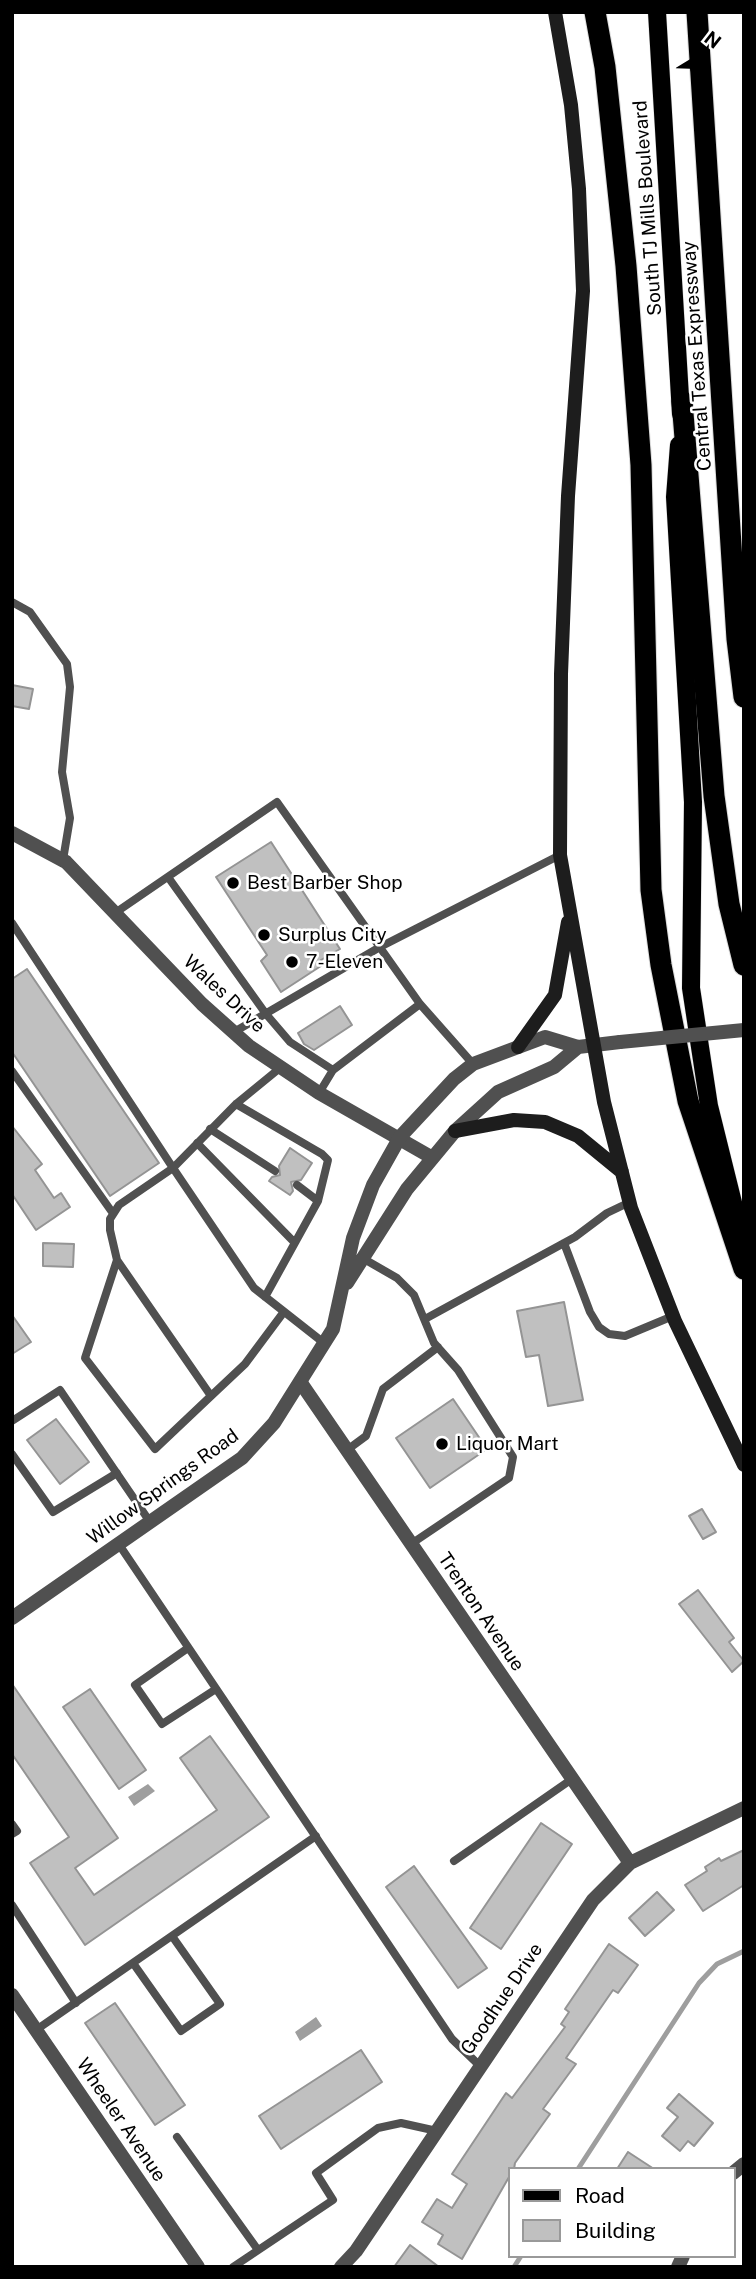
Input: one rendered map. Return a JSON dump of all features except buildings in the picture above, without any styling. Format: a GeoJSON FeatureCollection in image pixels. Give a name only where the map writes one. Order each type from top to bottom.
{"type":"FeatureCollection","features":[{"type":"Feature","properties":{"kind":"highway"},"geometry":{"type":"LineString","coordinates":[[596,12],[626,267],[641,465],[651,890],[661,965],[688,1101],[744,1269]]}},
{"type":"Feature","properties":{"kind":"highway","name":"Central Texas Expressway"},"geometry":{"type":"LineString","coordinates":[[697,12],[737,639],[744,697]]}},
{"type":"Feature","properties":{"kind":"highway"},"geometry":{"type":"LineString","coordinates":[[682,401],[714,796],[730,904],[744,965]]}},
{"type":"Feature","properties":{"kind":"main road"},"geometry":{"type":"LineString","coordinates":[[555,12],[571,105],[579,189],[583,291],[568,496],[561,674],[560,855],[604,1102],[630,1202],[673,1316],[744,1465]]}},
{"type":"Feature","properties":{"kind":"main road"},"geometry":{"type":"LineString","coordinates":[[650,12],[659,50]]}},
{"type":"Feature","properties":{"kind":"main road","name":"South TJ Mills Boulevard"},"geometry":{"type":"LineString","coordinates":[[657,12],[682,401],[675,497],[693,802],[691,988],[709,1106],[744,1245]]}},
{"type":"Feature","properties":{"kind":"main road"},"geometry":{"type":"LineString","coordinates":[[518,1047],[555,995],[570,914]]}},
{"type":"Feature","properties":{"kind":"main road"},"geometry":{"type":"LineString","coordinates":[[455,1131],[514,1120],[545,1122],[578,1136],[622,1172]]}},
{"type":"Feature","properties":{"kind":"street","name":"Wales Drive"},"geometry":{"type":"LineString","coordinates":[[12,833],[63,860],[234,1032],[280,1068],[431,1157]]}},
{"type":"Feature","properties":{"kind":"street"},"geometry":{"type":"LineString","coordinates":[[594,1044],[744,1030]]}},
{"type":"Feature","properties":{"kind":"street","name":"Willow Springs Road"},"geometry":{"type":"LineString","coordinates":[[12,1618],[242,1458],[275,1423],[333,1329],[357,1227],[373,1185],[400,1137],[430,1102],[473,1064],[545,1037],[578,1047],[594,1044]]}},
{"type":"Feature","properties":{"kind":"street","name":"Willow Springs Road"},"geometry":{"type":"LineString","coordinates":[[345,1287],[431,1157],[455,1131],[498,1092],[554,1067],[578,1047]]}},
{"type":"Feature","properties":{"kind":"street","name":"Trenton Avenue"},"geometry":{"type":"LineString","coordinates":[[301,1383],[630,1863]]}},
{"type":"Feature","properties":{"kind":"street","name":"Goodhue Drive"},"geometry":{"type":"LineString","coordinates":[[341,2267],[356,2250],[593,1900],[630,1863],[744,1808]]}},
{"type":"Feature","properties":{"kind":"street","name":"Wheeler Avenue"},"geometry":{"type":"LineString","coordinates":[[12,1995],[198,2267]]}},
{"type":"Feature","properties":{"kind":"lane"},"geometry":{"type":"LineString","coordinates":[[12,602],[30,612],[67,664],[70,687],[62,772],[70,818],[63,860]]}},
{"type":"Feature","properties":{"kind":"lane"},"geometry":{"type":"LineString","coordinates":[[115,913],[277,802],[420,1004],[473,1064]]}},
{"type":"Feature","properties":{"kind":"lane"},"geometry":{"type":"LineString","coordinates":[[234,1032],[380,947],[560,855]]}},
{"type":"Feature","properties":{"kind":"lane"},"geometry":{"type":"LineString","coordinates":[[168,877],[266,1014],[290,1042],[333,1070]]}},
{"type":"Feature","properties":{"kind":"lane"},"geometry":{"type":"LineString","coordinates":[[12,923],[15,935],[245,1276],[283,1313],[324,1343]]}},
{"type":"Feature","properties":{"kind":"lane"},"geometry":{"type":"LineString","coordinates":[[319,1093],[333,1070],[420,1004]]}},
{"type":"Feature","properties":{"kind":"lane"},"geometry":{"type":"LineString","coordinates":[[112,1212],[173,1168],[236,1104],[280,1068]]}},
{"type":"Feature","properties":{"kind":"lane"},"geometry":{"type":"LineString","coordinates":[[12,1071],[112,1212],[110,1230],[117,1260],[211,1396]]}},
{"type":"Feature","properties":{"kind":"lane"},"geometry":{"type":"LineString","coordinates":[[236,1104],[323,1154],[328,1160],[318,1201],[265,1297]]}},
{"type":"Feature","properties":{"kind":"lane"},"geometry":{"type":"LineString","coordinates":[[211,1129],[275,1171]]}},
{"type":"Feature","properties":{"kind":"lane"},"geometry":{"type":"LineString","coordinates":[[197,1143],[294,1242]]}},
{"type":"Feature","properties":{"kind":"lane"},"geometry":{"type":"LineString","coordinates":[[297,1185],[318,1201]]}},
{"type":"Feature","properties":{"kind":"lane"},"geometry":{"type":"LineString","coordinates":[[425,1319],[564,1243],[607,1213],[630,1202]]}},
{"type":"Feature","properties":{"kind":"lane"},"geometry":{"type":"LineString","coordinates":[[564,1243],[590,1312],[599,1327],[609,1334],[625,1336],[673,1316]]}},
{"type":"Feature","properties":{"kind":"lane"},"geometry":{"type":"LineString","coordinates":[[364,1259],[405,1284],[414,1295],[438,1347],[487,1413],[513,1457],[514,1467],[509,1478],[411,1544]]}},
{"type":"Feature","properties":{"kind":"lane"},"geometry":{"type":"LineString","coordinates":[[117,1260],[85,1358],[155,1449],[245,1364],[283,1313]]}},
{"type":"Feature","properties":{"kind":"lane"},"geometry":{"type":"LineString","coordinates":[[347,1450],[366,1436],[383,1389],[438,1347]]}},
{"type":"Feature","properties":{"kind":"lane"},"geometry":{"type":"LineString","coordinates":[[12,1421],[61,1390],[150,1522]]}},
{"type":"Feature","properties":{"kind":"lane"},"geometry":{"type":"LineString","coordinates":[[12,1454],[53,1512],[117,1473]]}},
{"type":"Feature","properties":{"kind":"lane"},"geometry":{"type":"LineString","coordinates":[[118,1543],[452,2039],[480,2066]]}},
{"type":"Feature","properties":{"kind":"lane"},"geometry":{"type":"LineString","coordinates":[[188,1648],[135,1685],[162,1724],[216,1689]]}},
{"type":"Feature","properties":{"kind":"lane"},"geometry":{"type":"LineString","coordinates":[[454,1861],[572,1779]]}},
{"type":"Feature","properties":{"kind":"lane"},"geometry":{"type":"LineString","coordinates":[[12,1824],[17,1831],[12,1834]]}},
{"type":"Feature","properties":{"kind":"lane"},"geometry":{"type":"LineString","coordinates":[[36,2030],[316,1836]]}},
{"type":"Feature","properties":{"kind":"lane"},"geometry":{"type":"LineString","coordinates":[[12,1905],[76,2003]]}},
{"type":"Feature","properties":{"kind":"lane"},"geometry":{"type":"LineString","coordinates":[[133,1963],[181,2031],[210,2011],[220,2004],[172,1936]]}},
{"type":"Feature","properties":{"kind":"lane"},"geometry":{"type":"LineString","coordinates":[[233,2267],[333,2200],[316,2174],[378,2128],[401,2123],[436,2131]]}},
{"type":"Feature","properties":{"kind":"lane"},"geometry":{"type":"LineString","coordinates":[[177,2137],[258,2250]]}},
{"type":"Feature","properties":{"kind":"shaded area"},"geometry":{"type":"Polygon","coordinates":[[[148,1784],[155,1791],[134,1806],[128,1797],[148,1784]]]}},
{"type":"Feature","properties":{"kind":"shaded area"},"geometry":{"type":"Polygon","coordinates":[[[316,2017],[322,2026],[300,2041],[295,2032],[316,2017]]]}},
{"type":"Feature","properties":{"kind":"waterway"},"geometry":{"type":"LineString","coordinates":[[579,2167],[699,1983],[717,1964],[744,1951]]}},
{"type":"Feature","properties":{"kind":"waterway"},"geometry":{"type":"LineString","coordinates":[[514,2267],[520,2258]]}},
{"type":"Feature","properties":{"kind":"place","name":"Best Barber Shop"},"geometry":{"type":"Point","coordinates":[233,883]}},
{"type":"Feature","properties":{"kind":"place","name":"Surplus City"},"geometry":{"type":"Point","coordinates":[264,935]}},
{"type":"Feature","properties":{"kind":"place","name":"7-Eleven"},"geometry":{"type":"Point","coordinates":[292,962]}},
{"type":"Feature","properties":{"kind":"place","name":"Liquor Mart"},"geometry":{"type":"Point","coordinates":[442,1444]}}]}
